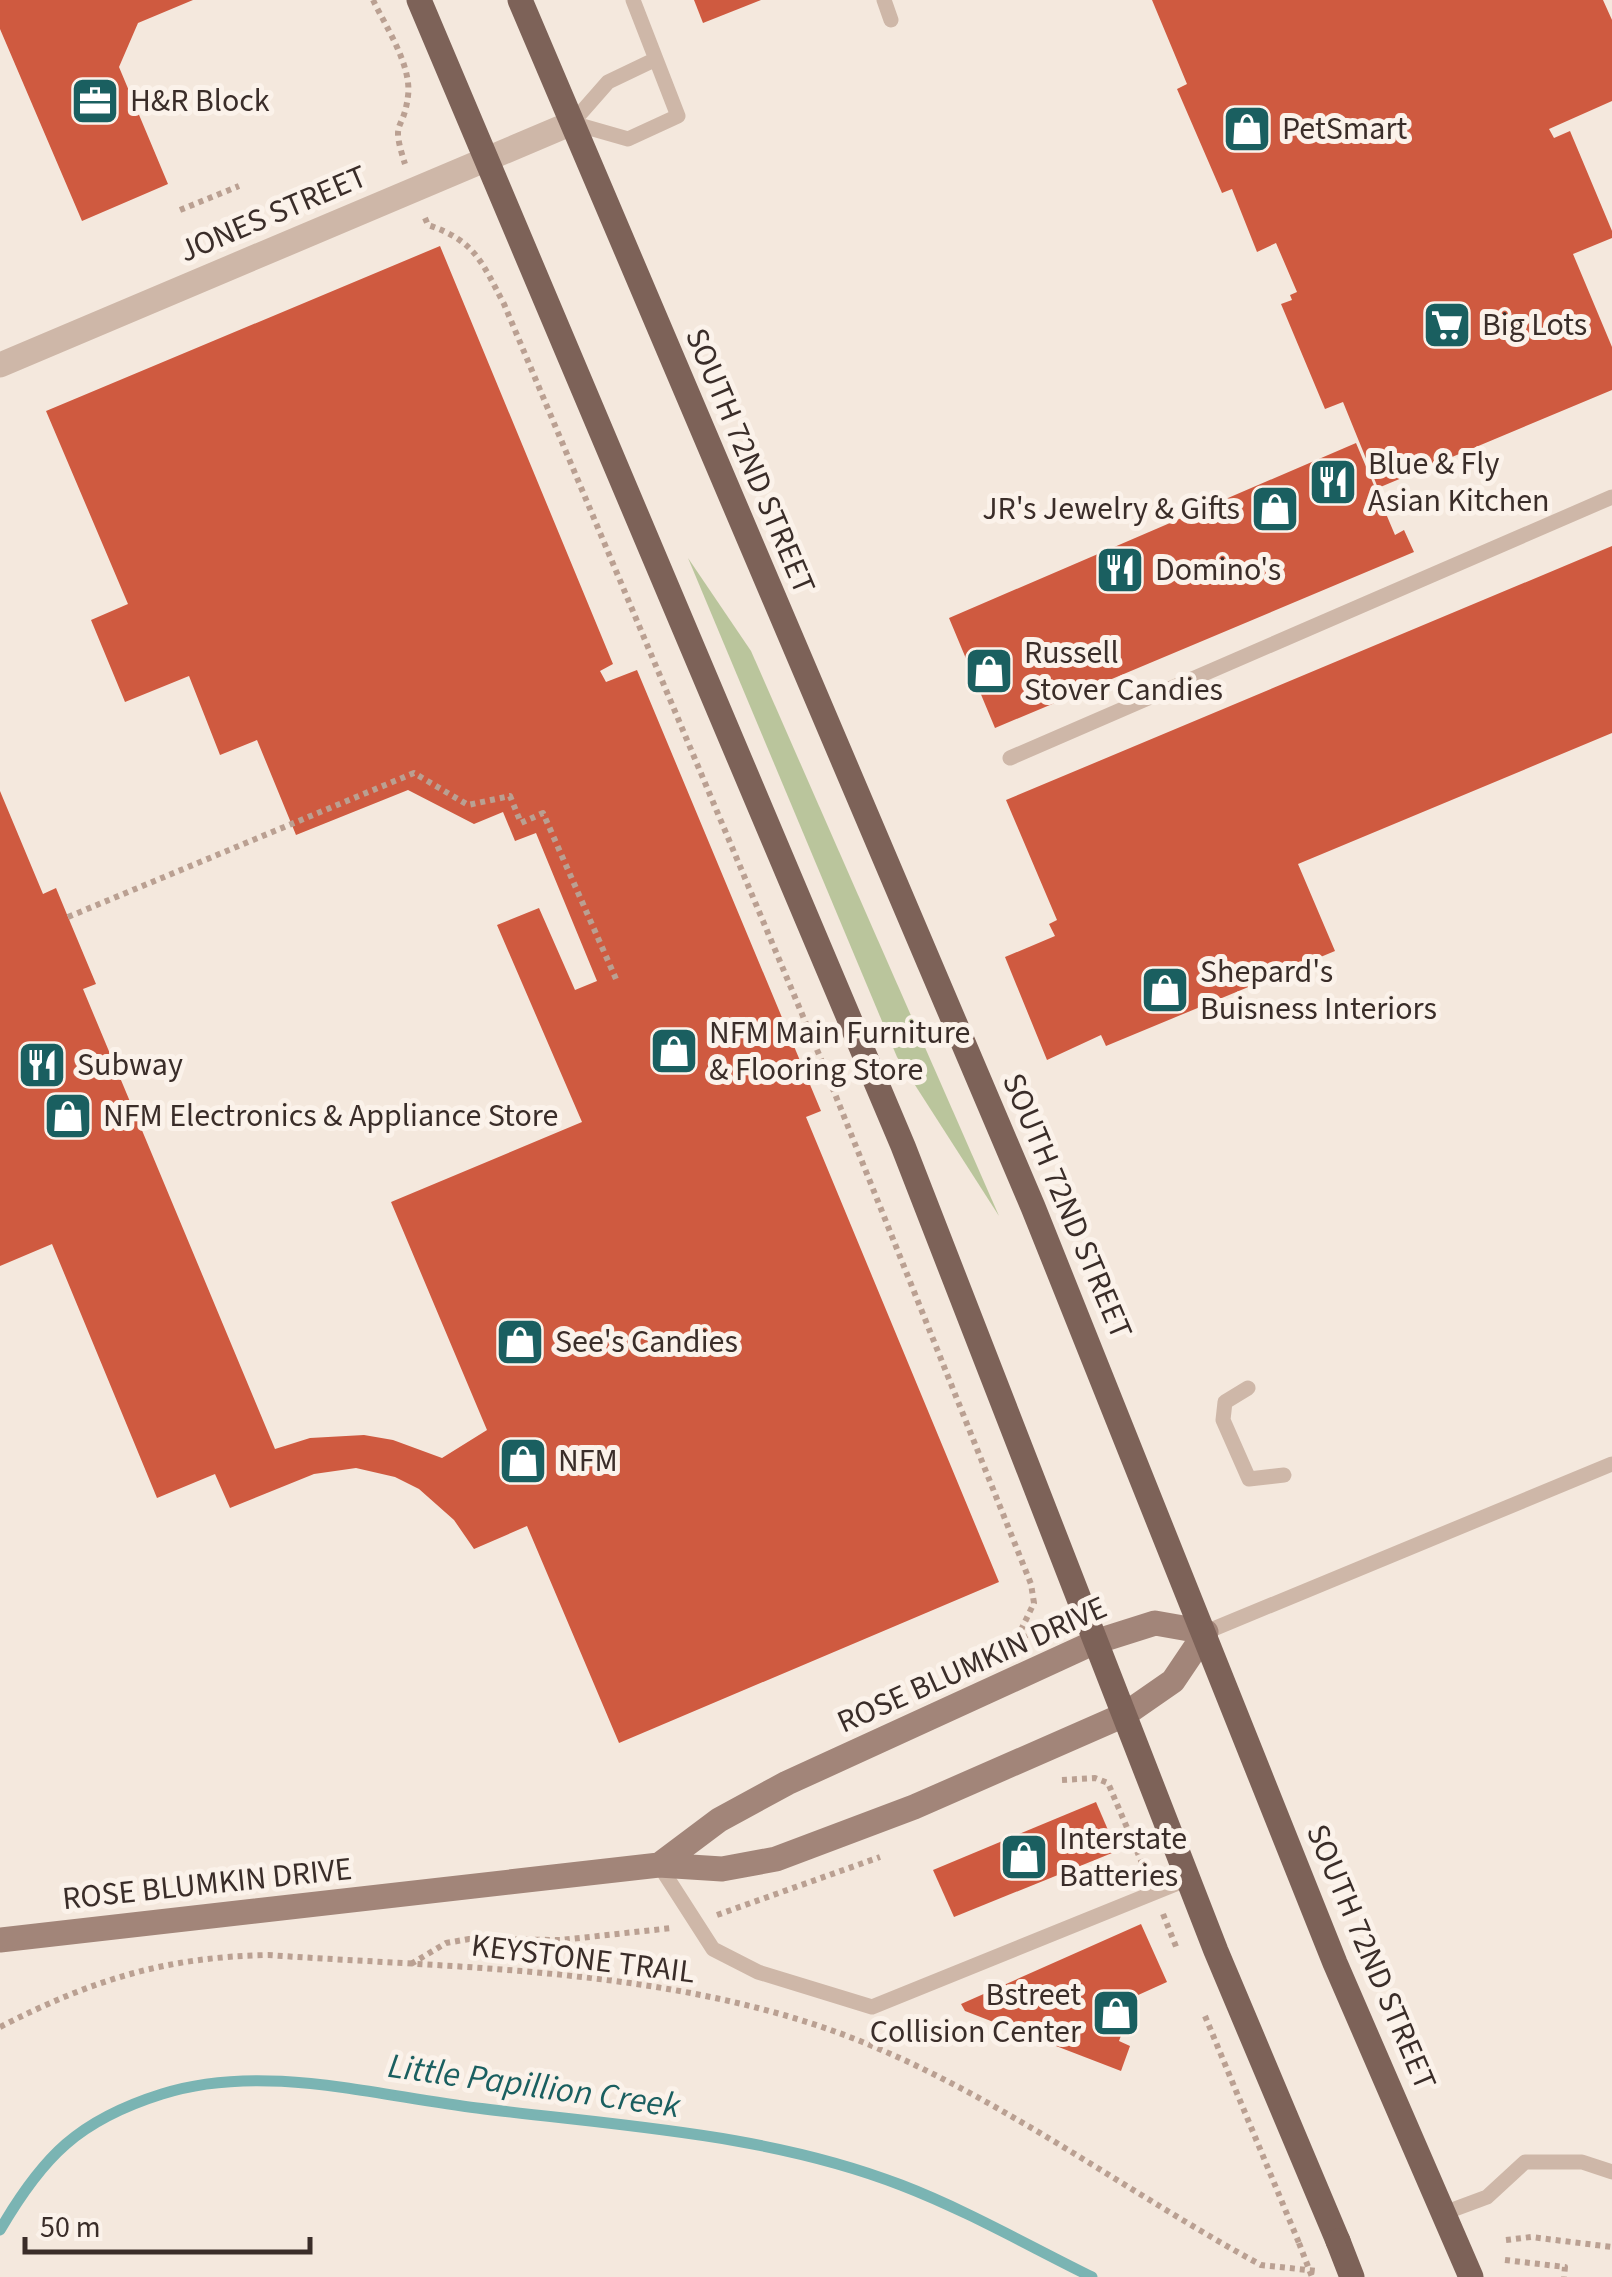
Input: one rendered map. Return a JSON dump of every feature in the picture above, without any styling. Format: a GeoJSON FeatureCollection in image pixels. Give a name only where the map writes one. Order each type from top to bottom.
{"type":"FeatureCollection","features":[{"type":"Feature","properties":{"kind":"main road"},"geometry":{"type":"LineString","coordinates":[[420,0],[903,1146],[1188,1879],[1352,2277]]}},
{"type":"Feature","properties":{"kind":"main road","name":"SOUTH 72ND STREET"},"geometry":{"type":"LineString","coordinates":[[520,0],[1040,1224],[1336,1963],[1471,2277]]}},
{"type":"Feature","properties":{"kind":"main road","name":"ROSE BLUMKIN DRIVE"},"geometry":{"type":"LineString","coordinates":[[0,1940],[660,1865],[722,1869],[776,1859],[914,1807],[1124,1715],[1173,1680],[1206,1632],[1154,1623],[1095,1642],[787,1783],[719,1820],[660,1865]]}},
{"type":"Feature","properties":{"kind":"street","name":"JONES STREET"},"geometry":{"type":"LineString","coordinates":[[0,365],[572,124]]}},
{"type":"Feature","properties":{"kind":"lane"},"geometry":{"type":"LineString","coordinates":[[632,0],[678,116],[628,140],[572,124],[608,82],[654,60]]}},
{"type":"Feature","properties":{"kind":"lane"},"geometry":{"type":"LineString","coordinates":[[884,0],[891,20]]}},
{"type":"Feature","properties":{"kind":"lane"},"geometry":{"type":"LineString","coordinates":[[1010,758],[1612,497]]}},
{"type":"Feature","properties":{"kind":"lane"},"geometry":{"type":"LineString","coordinates":[[1248,1388],[1225,1402],[1223,1420],[1250,1479],[1284,1476]]}},
{"type":"Feature","properties":{"kind":"lane"},"geometry":{"type":"LineString","coordinates":[[1206,1632],[1612,1464]]}},
{"type":"Feature","properties":{"kind":"lane"},"geometry":{"type":"LineString","coordinates":[[660,1865],[713,1950],[758,1972],[872,2007],[1188,1879]]}},
{"type":"Feature","properties":{"kind":"lane"},"geometry":{"type":"LineString","coordinates":[[1444,2213],[1486,2196],[1525,2162],[1582,2162],[1612,2172]]}},
{"type":"Feature","properties":{"kind":"path"},"geometry":{"type":"LineString","coordinates":[[373,0],[405,77],[408,96],[394,130],[414,190],[428,225],[456,234],[474,250],[504,304],[823,1064],[1030,1584],[1034,1603],[1022,1630],[1039,1668]]}},
{"type":"Feature","properties":{"kind":"path"},"geometry":{"type":"LineString","coordinates":[[180,210],[239,186]]}},
{"type":"Feature","properties":{"kind":"path"},"geometry":{"type":"LineString","coordinates":[[68,917],[414,773],[468,805],[510,796],[522,823],[543,812],[616,980]]}},
{"type":"Feature","properties":{"kind":"path"},"geometry":{"type":"LineString","coordinates":[[1063,1742],[1076,1778]]}},
{"type":"Feature","properties":{"kind":"path"},"geometry":{"type":"LineString","coordinates":[[1095,1778],[1108,1783],[1183,1962]]}},
{"type":"Feature","properties":{"kind":"path","name":"KEYSTONE TRAIL"},"geometry":{"type":"LineString","coordinates":[[0,2027],[120,1974],[209,1956],[268,1955],[637,1984],[804,2020],[866,2044],[954,2084],[1260,2265],[1290,2268]]}},
{"type":"Feature","properties":{"kind":"path"},"geometry":{"type":"LineString","coordinates":[[1204,2014],[1312,2277]]}},
{"type":"Feature","properties":{"kind":"path"},"geometry":{"type":"LineString","coordinates":[[1506,2240],[1531,2237],[1612,2248]]}},
{"type":"Feature","properties":{"kind":"path"},"geometry":{"type":"LineString","coordinates":[[1505,2260],[1565,2267],[1564,2277]]}},
{"type":"Feature","properties":{"kind":"green space"},"geometry":{"type":"Polygon","coordinates":[[[688,558],[751,651],[999,1216],[897,1057],[688,558]]]}},
{"type":"Feature","properties":{"kind":"building"},"geometry":{"type":"Polygon","coordinates":[[[0,0],[193,0],[138,23],[119,67],[168,184],[82,221],[0,29],[0,0]]]}},
{"type":"Feature","properties":{"kind":"building"},"geometry":{"type":"Polygon","coordinates":[[[694,0],[761,0],[703,23],[694,0]]]}},
{"type":"Feature","properties":{"kind":"building"},"geometry":{"type":"Polygon","coordinates":[[[1152,0],[1603,0],[1612,20],[1612,101],[1549,129],[1554,138],[1570,131],[1612,231],[1612,238],[1573,254],[1612,347],[1612,390],[1378,488],[1343,402],[1325,409],[1281,304],[1292,300],[1290,295],[1297,292],[1276,243],[1257,252],[1232,189],[1222,193],[1177,89],[1187,84],[1152,0]]]}},
{"type":"Feature","properties":{"kind":"building","name":"NFM Main Furniture & Flooring Store"},"geometry":{"type":"Polygon","coordinates":[[[440,246],[613,664],[600,671],[606,682],[637,670],[821,1111],[806,1117],[999,1582],[619,1743],[527,1526],[474,1549],[454,1520],[419,1489],[395,1477],[356,1468],[314,1474],[230,1508],[215,1474],[157,1498],[52,1244],[0,1266],[0,791],[43,894],[56,888],[96,984],[83,989],[275,1449],[310,1438],[364,1435],[393,1440],[442,1458],[487,1430],[391,1202],[582,1122],[497,925],[539,908],[575,990],[597,981],[536,833],[515,841],[503,812],[474,824],[408,790],[296,835],[257,740],[220,755],[189,676],[125,702],[91,620],[128,604],[46,411],[440,246]]]}},
{"type":"Feature","properties":{"kind":"building"},"geometry":{"type":"Polygon","coordinates":[[[1356,443],[1395,535],[1404,530],[1414,552],[995,728],[949,618],[1356,443]]]}},
{"type":"Feature","properties":{"kind":"building"},"geometry":{"type":"Polygon","coordinates":[[[1612,546],[1612,733],[1298,864],[1335,951],[1106,1046],[1101,1035],[1047,1060],[1005,957],[1055,936],[1049,924],[1057,920],[1006,800],[1612,546]]]}},
{"type":"Feature","properties":{"kind":"building"},"geometry":{"type":"Polygon","coordinates":[[[1096,1802],[1117,1851],[954,1917],[933,1870],[1096,1802]]]}},
{"type":"Feature","properties":{"kind":"building"},"geometry":{"type":"Polygon","coordinates":[[[1141,1924],[1167,1982],[1136,1996],[1119,2041],[1130,2046],[1121,2071],[965,2011],[961,2004],[1141,1924]]]}},
{"type":"Feature","properties":{"kind":"waterway","name":"Little Papillion Creek"},"geometry":{"type":"LineString","coordinates":[[0,2230],[48,2161],[108,2116],[162,2094],[200,2085],[279,2081],[692,2134],[798,2154],[925,2195],[1092,2277]]}},
{"type":"Feature","properties":{"kind":"place","name":"H&R Block"},"geometry":{"type":"Point","coordinates":[95,101]}},
{"type":"Feature","properties":{"kind":"place","name":"PetSmart"},"geometry":{"type":"Point","coordinates":[1247,129]}},
{"type":"Feature","properties":{"kind":"place","name":"Big Lots"},"geometry":{"type":"Point","coordinates":[1447,325]}},
{"type":"Feature","properties":{"kind":"place","name":"Blue & Fly Asian Kitchen"},"geometry":{"type":"Point","coordinates":[1333,482]}},
{"type":"Feature","properties":{"kind":"place","name":"JR's Jewelry & Gifts"},"geometry":{"type":"Point","coordinates":[1275,509]}},
{"type":"Feature","properties":{"kind":"place","name":"Domino's"},"geometry":{"type":"Point","coordinates":[1120,570]}},
{"type":"Feature","properties":{"kind":"place","name":"Russell Stover Candies"},"geometry":{"type":"Point","coordinates":[989,671]}},
{"type":"Feature","properties":{"kind":"place","name":"Shepard's Buisness Interiors"},"geometry":{"type":"Point","coordinates":[1165,990]}},
{"type":"Feature","properties":{"kind":"place","name":"NFM Main Furniture & Flooring Store"},"geometry":{"type":"Point","coordinates":[674,1051]}},
{"type":"Feature","properties":{"kind":"place","name":"Subway"},"geometry":{"type":"Point","coordinates":[42,1065]}},
{"type":"Feature","properties":{"kind":"place","name":"NFM Electronics & Appliance Store"},"geometry":{"type":"Point","coordinates":[68,1116]}},
{"type":"Feature","properties":{"kind":"place","name":"See's Candies"},"geometry":{"type":"Point","coordinates":[520,1342]}},
{"type":"Feature","properties":{"kind":"place","name":"NFM"},"geometry":{"type":"Point","coordinates":[523,1461]}},
{"type":"Feature","properties":{"kind":"place","name":"Interstate Batteries"},"geometry":{"type":"Point","coordinates":[1024,1857]}},
{"type":"Feature","properties":{"kind":"place","name":"Bstreet Collision Center"},"geometry":{"type":"Point","coordinates":[1116,2013]}}]}
